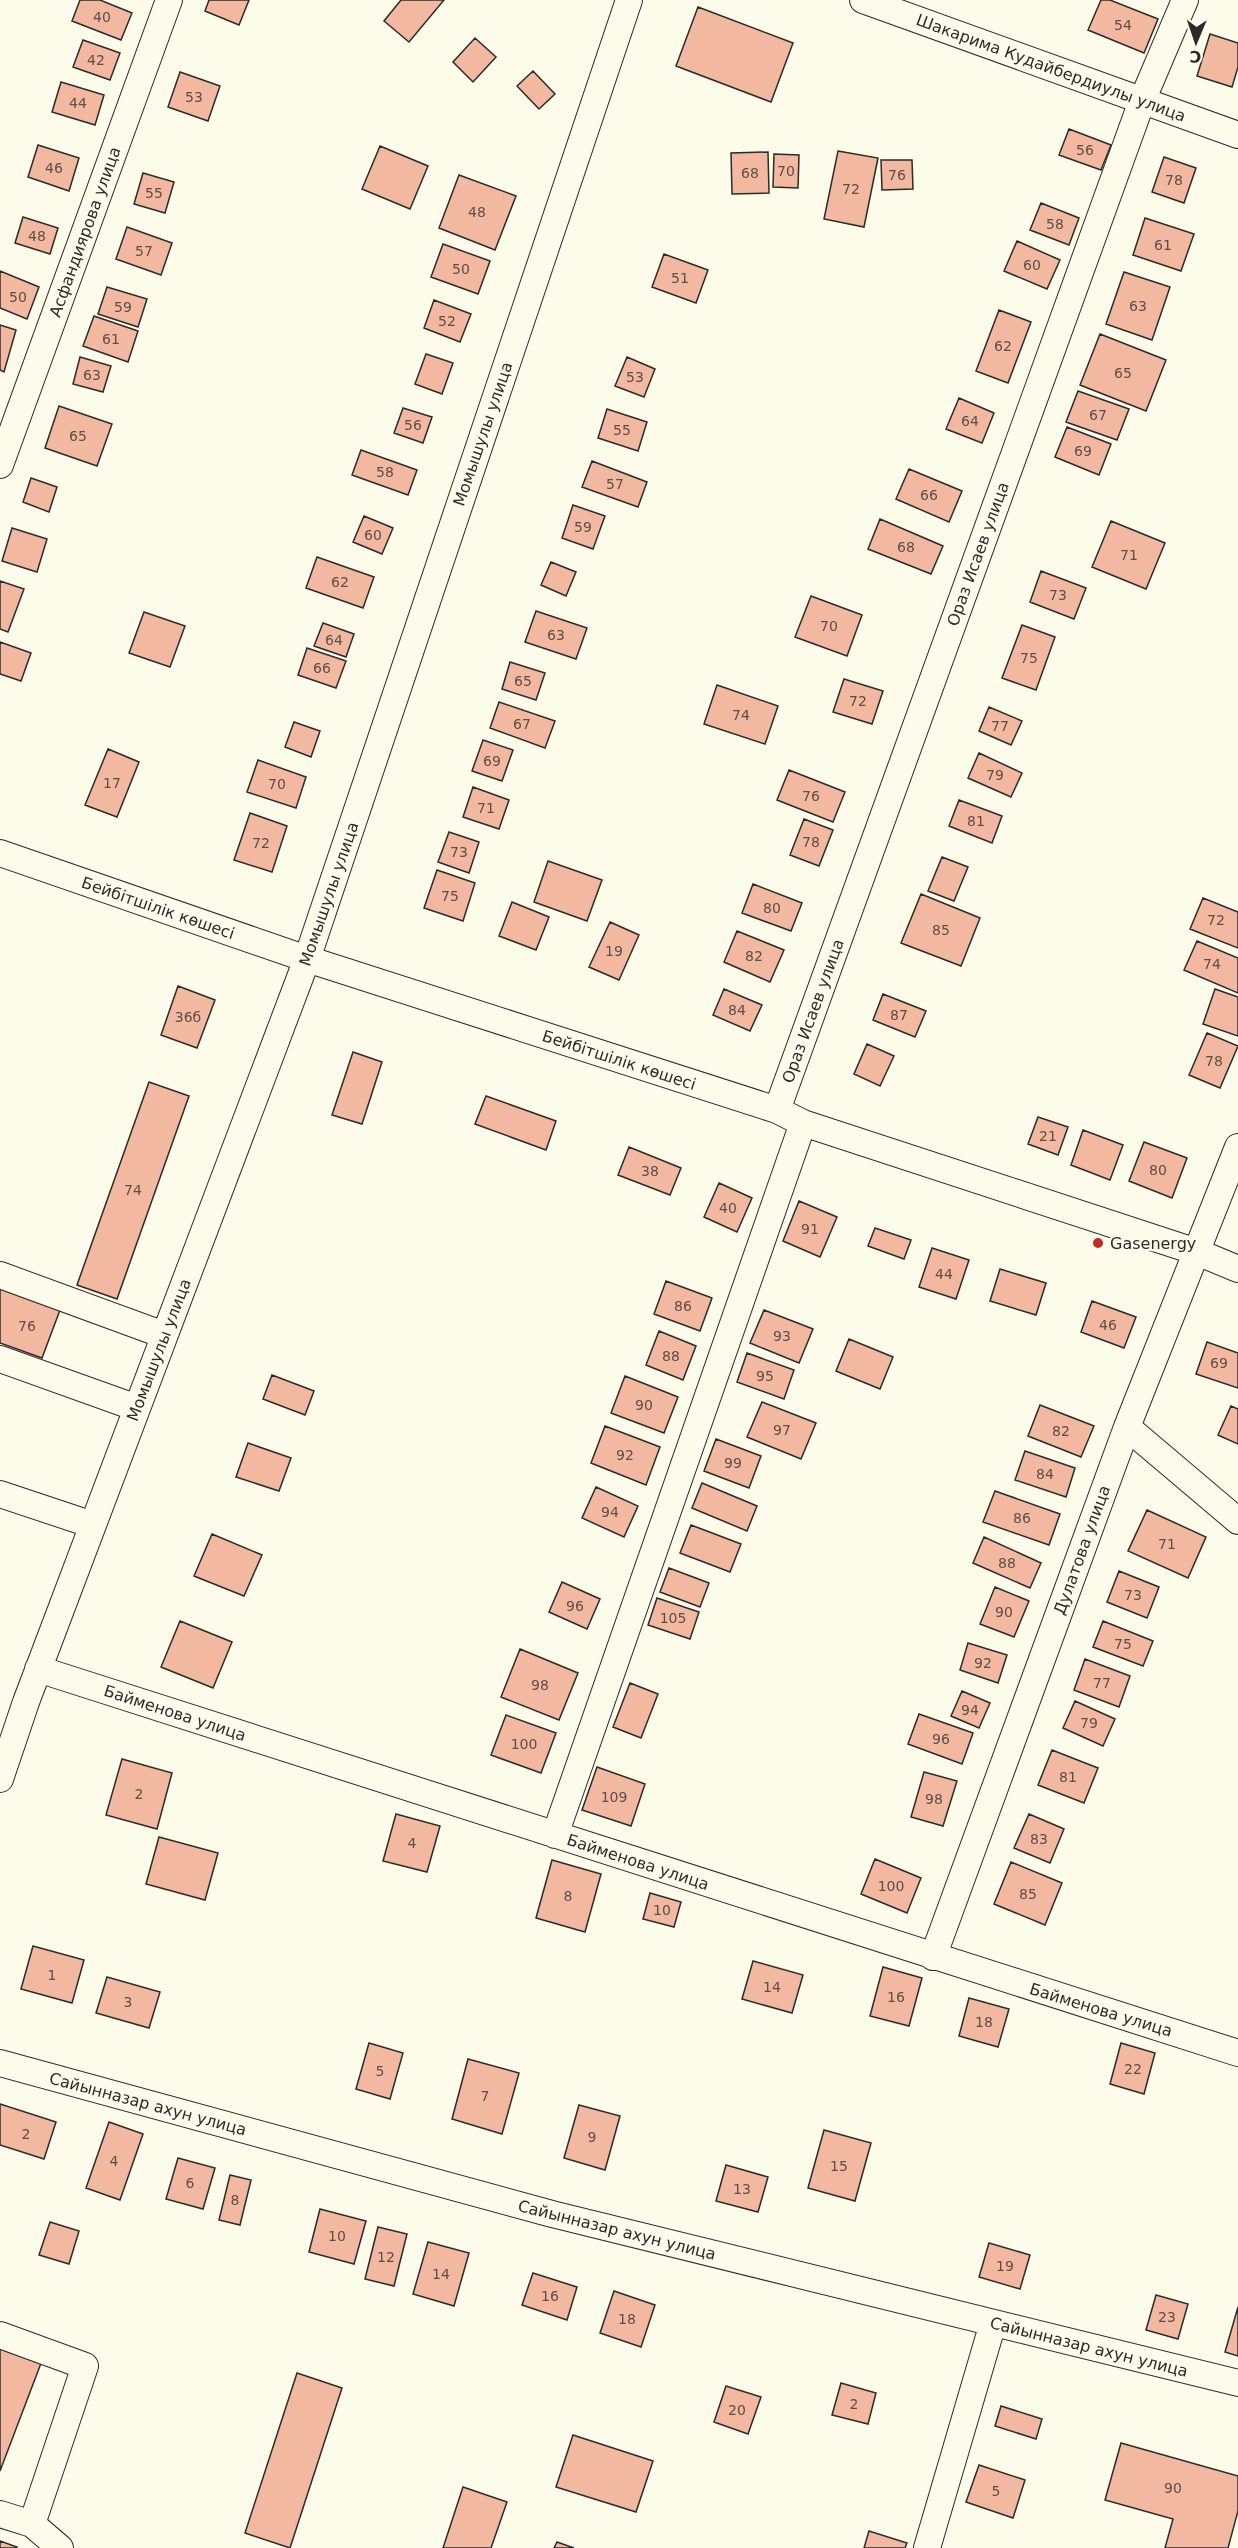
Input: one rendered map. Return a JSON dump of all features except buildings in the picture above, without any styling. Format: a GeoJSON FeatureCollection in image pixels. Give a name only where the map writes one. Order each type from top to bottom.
{"type":"FeatureCollection","features":[{"type":"Feature","properties":{"kind":"street","name":"Асфандиярова улица"},"geometry":{"type":"LineString","coordinates":[[0,465],[169,0]]}},
{"type":"Feature","properties":{"kind":"street","name":"Момышулы улица"},"geometry":{"type":"LineString","coordinates":[[1,1771],[307,959],[629,0]]}},
{"type":"Feature","properties":{"kind":"street","name":"Шакарима Кудайбердиулы улица"},"geometry":{"type":"LineString","coordinates":[[863,0],[1238,135]]}},
{"type":"Feature","properties":{"kind":"street","name":"Ораз Исаев улица"},"geometry":{"type":"LineString","coordinates":[[777,1110],[1142,101],[1185,0]]}},
{"type":"Feature","properties":{"kind":"street","name":"Бейбітшілік көшесі"},"geometry":{"type":"LineString","coordinates":[[0,853],[307,959],[777,1110],[803,1123],[1197,1252],[1238,1269]]}},
{"type":"Feature","properties":{"kind":"street"},"geometry":{"type":"LineString","coordinates":[[555,1835],[803,1123]]}},
{"type":"Feature","properties":{"kind":"street","name":"Дулатова улица"},"geometry":{"type":"LineString","coordinates":[[933,1957],[1127,1427],[1238,1147]]}},
{"type":"Feature","properties":{"kind":"street"},"geometry":{"type":"LineString","coordinates":[[0,1275],[164,1335]]}},
{"type":"Feature","properties":{"kind":"street"},"geometry":{"type":"LineString","coordinates":[[0,1359],[137,1407]]}},
{"type":"Feature","properties":{"kind":"street"},"geometry":{"type":"LineString","coordinates":[[1127,1427],[1238,1521]]}},
{"type":"Feature","properties":{"kind":"street"},"geometry":{"type":"LineString","coordinates":[[0,1494],[93,1525]]}},
{"type":"Feature","properties":{"kind":"street","name":"Байменова улица"},"geometry":{"type":"LineString","coordinates":[[38,1670],[1238,2053]]}},
{"type":"Feature","properties":{"kind":"street","name":"Сайынназар ахун улица"},"geometry":{"type":"LineString","coordinates":[[0,2063],[552,2214],[1238,2384]]}},
{"type":"Feature","properties":{"kind":"street"},"geometry":{"type":"LineString","coordinates":[[927,2548],[993,2323]]}},
{"type":"Feature","properties":{"kind":"street"},"geometry":{"type":"LineString","coordinates":[[0,2335],[85,2366],[32,2524]]}},
{"type":"Feature","properties":{"kind":"street"},"geometry":{"type":"LineString","coordinates":[[0,2514],[32,2524],[60,2548]]}},
{"type":"Feature","properties":{"kind":"place","name":"Gasenergy"},"geometry":{"type":"Point","coordinates":[1098,1243]}}]}
